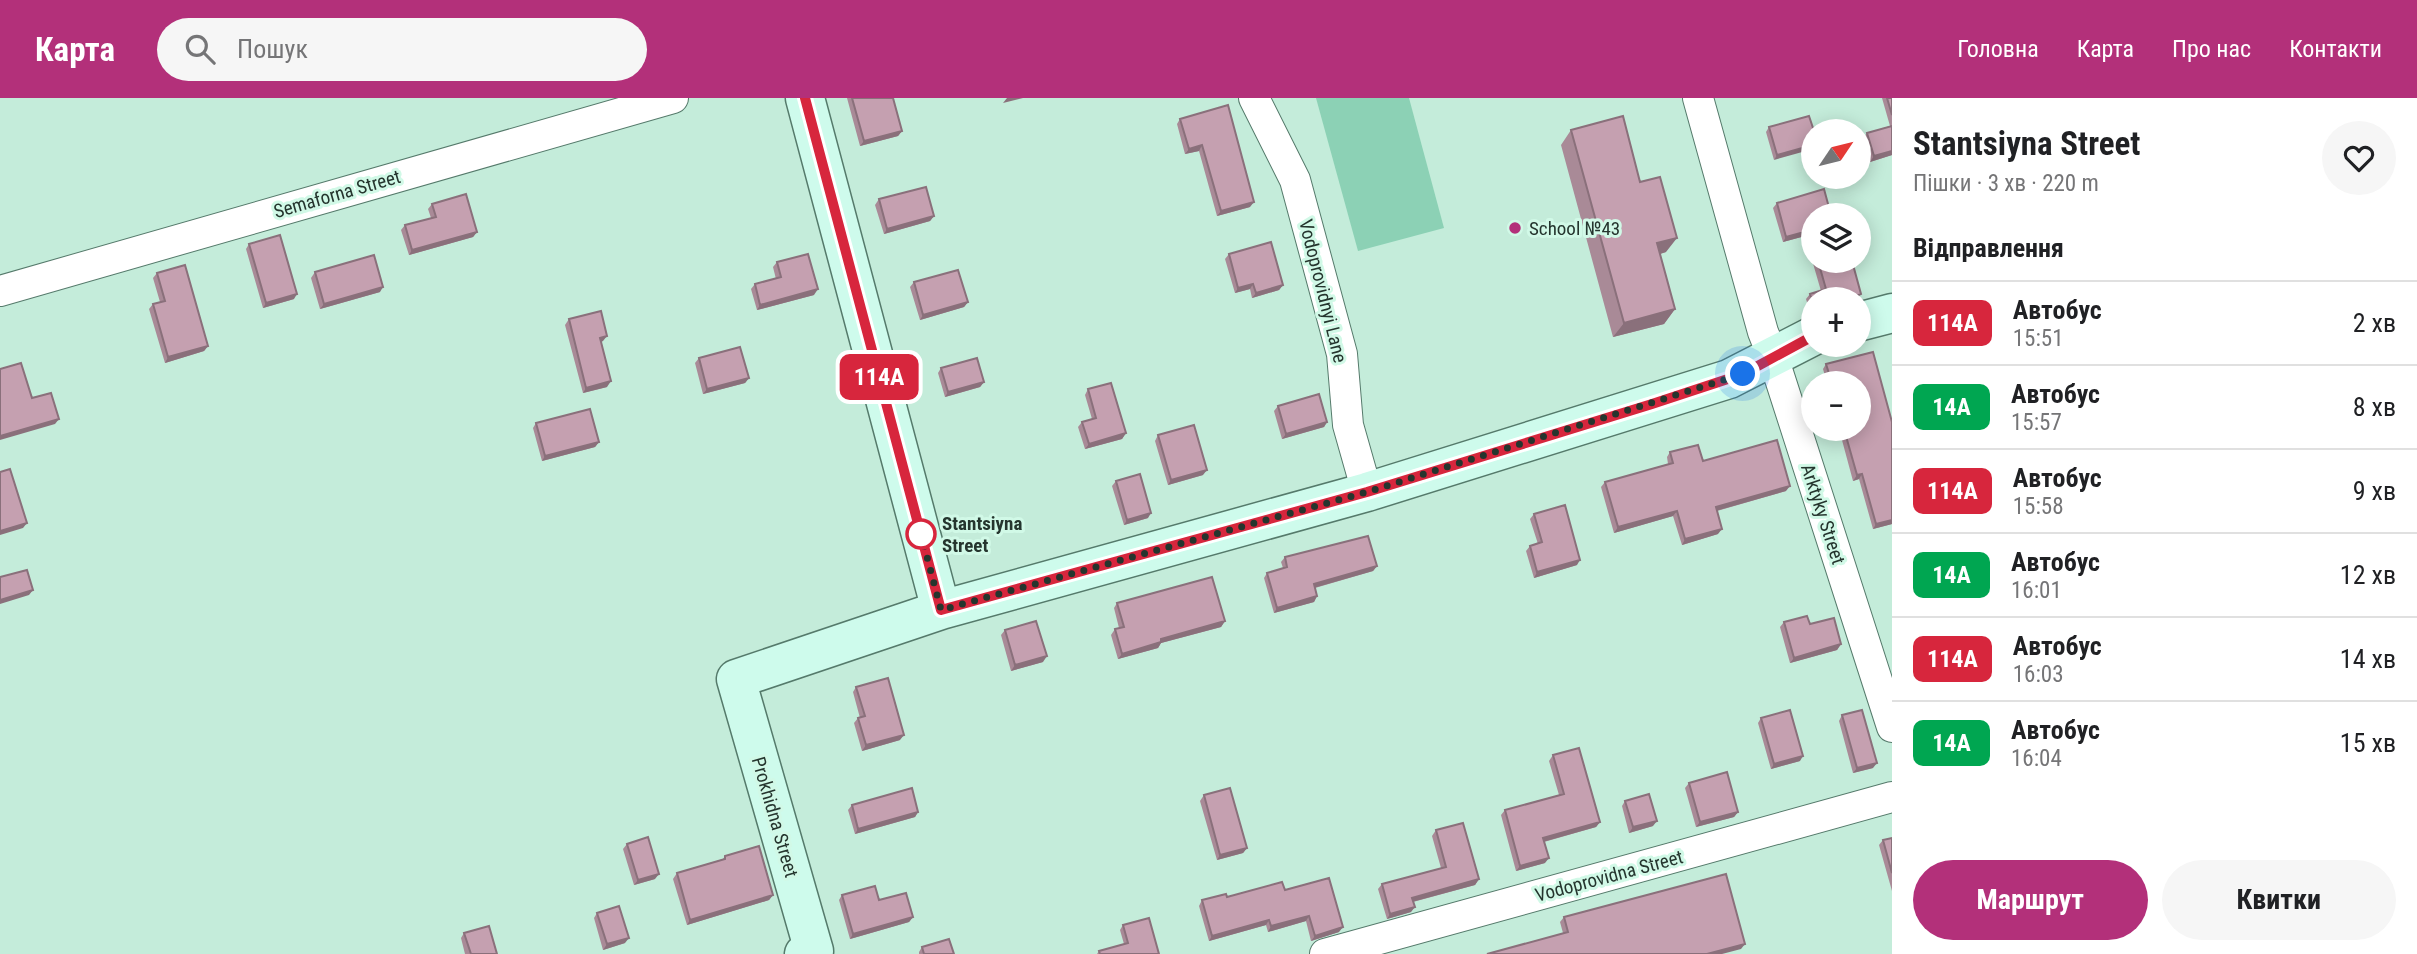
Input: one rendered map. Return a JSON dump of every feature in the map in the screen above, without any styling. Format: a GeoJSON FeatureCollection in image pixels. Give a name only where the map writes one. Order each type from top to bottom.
{"type":"FeatureCollection","features":[{"type":"Feature","properties":{"kind":"street","name":"Semaforna Street"},"geometry":{"type":"LineString","coordinates":[[0,291],[673,98]]}},
{"type":"Feature","properties":{"kind":"street"},"geometry":{"type":"LineString","coordinates":[[805,98],[941,610],[1367,492],[1729,379],[1801,342]]}},
{"type":"Feature","properties":{"kind":"street","name":"Vodoprovidnyi Lane"},"geometry":{"type":"LineString","coordinates":[[1254,98],[1295,180],[1342,354],[1348,425],[1367,492]]}},
{"type":"Feature","properties":{"kind":"street","name":"Arktyky Street"},"geometry":{"type":"LineString","coordinates":[[1698,98],[1763,332],[1892,727]]}},
{"type":"Feature","properties":{"kind":"street"},"geometry":{"type":"LineString","coordinates":[[1871,319],[1892,313]]}},
{"type":"Feature","properties":{"kind":"street","name":"Prokhidna Street"},"geometry":{"type":"LineString","coordinates":[[811,953],[736,679],[941,610]]}},
{"type":"Feature","properties":{"kind":"street","name":"Vodoprovidna Street"},"geometry":{"type":"LineString","coordinates":[[1325,954],[1892,797]]}},
{"type":"Feature","properties":{"kind":"green space"},"geometry":{"type":"Polygon","coordinates":[[[1316,98],[1409,98],[1444,228],[1358,251],[1316,98]]]}},
{"type":"Feature","properties":{"kind":"building"},"geometry":{"type":"Polygon","coordinates":[[[852,98],[893,98],[902,131],[864,141],[852,98]]]}},
{"type":"Feature","properties":{"kind":"building"},"geometry":{"type":"Polygon","coordinates":[[[1887,98],[1892,98],[1892,115],[1887,98]]]}},
{"type":"Feature","properties":{"kind":"building"},"geometry":{"type":"Polygon","coordinates":[[[1228,105],[1254,202],[1221,211],[1202,145],[1189,149],[1180,119],[1228,105]]]}},
{"type":"Feature","properties":{"kind":"building"},"geometry":{"type":"Polygon","coordinates":[[[1623,116],[1640,182],[1660,177],[1677,238],[1657,243],[1675,309],[1624,323],[1571,130],[1623,116]]]}},
{"type":"Feature","properties":{"kind":"building"},"geometry":{"type":"Polygon","coordinates":[[[1809,116],[1810,119],[1801,119],[1801,148],[1777,155],[1769,127],[1809,116]]]}},
{"type":"Feature","properties":{"kind":"building"},"geometry":{"type":"Polygon","coordinates":[[[1892,126],[1892,151],[1874,156],[1871,132],[1892,126]]]}},
{"type":"Feature","properties":{"kind":"building"},"geometry":{"type":"Polygon","coordinates":[[[926,187],[934,216],[887,229],[879,199],[926,187]]]}},
{"type":"Feature","properties":{"kind":"building"},"geometry":{"type":"Polygon","coordinates":[[[1824,189],[1828,203],[1801,203],[1801,233],[1786,237],[1777,203],[1824,189]]]}},
{"type":"Feature","properties":{"kind":"building"},"geometry":{"type":"Polygon","coordinates":[[[466,194],[477,232],[412,250],[405,225],[436,217],[432,204],[466,194]]]}},
{"type":"Feature","properties":{"kind":"building"},"geometry":{"type":"Polygon","coordinates":[[[280,235],[297,294],[266,303],[249,244],[280,235]]]}},
{"type":"Feature","properties":{"kind":"building"},"geometry":{"type":"Polygon","coordinates":[[[1271,242],[1283,285],[1256,293],[1253,284],[1238,288],[1229,254],[1271,242]]]}},
{"type":"Feature","properties":{"kind":"building"},"geometry":{"type":"Polygon","coordinates":[[[808,254],[818,289],[760,305],[755,284],[781,277],[777,262],[808,254]]]}},
{"type":"Feature","properties":{"kind":"building"},"geometry":{"type":"Polygon","coordinates":[[[374,255],[383,287],[324,304],[315,272],[374,255]]]}},
{"type":"Feature","properties":{"kind":"building"},"geometry":{"type":"Polygon","coordinates":[[[185,265],[208,346],[168,357],[153,304],[165,301],[157,273],[185,265]]]}},
{"type":"Feature","properties":{"kind":"building"},"geometry":{"type":"Polygon","coordinates":[[[958,270],[968,302],[923,315],[914,282],[958,270]]]}},
{"type":"Feature","properties":{"kind":"building"},"geometry":{"type":"Polygon","coordinates":[[[1821,273],[1855,273],[1859,287],[1825,287],[1821,273]]]}},
{"type":"Feature","properties":{"kind":"building"},"geometry":{"type":"Polygon","coordinates":[[[601,311],[607,336],[600,338],[611,381],[586,388],[569,319],[601,311]]]}},
{"type":"Feature","properties":{"kind":"building"},"geometry":{"type":"Polygon","coordinates":[[[740,347],[749,378],[707,389],[699,358],[740,347]]]}},
{"type":"Feature","properties":{"kind":"building"},"geometry":{"type":"Polygon","coordinates":[[[1871,353],[1892,422],[1892,520],[1876,524],[1862,474],[1857,475],[1847,441],[1871,441],[1871,371],[1828,371],[1826,364],[1853,357],[1871,357],[1871,353]]]}},
{"type":"Feature","properties":{"kind":"building"},"geometry":{"type":"Polygon","coordinates":[[[977,358],[984,382],[948,392],[941,368],[977,358]]]}},
{"type":"Feature","properties":{"kind":"building"},"geometry":{"type":"Polygon","coordinates":[[[21,363],[32,398],[51,393],[59,419],[0,436],[0,369],[21,363]]]}},
{"type":"Feature","properties":{"kind":"building"},"geometry":{"type":"Polygon","coordinates":[[[1111,383],[1126,433],[1089,444],[1082,422],[1096,418],[1088,389],[1111,383]]]}},
{"type":"Feature","properties":{"kind":"building"},"geometry":{"type":"Polygon","coordinates":[[[1319,394],[1327,422],[1286,434],[1278,406],[1319,394]]]}},
{"type":"Feature","properties":{"kind":"building"},"geometry":{"type":"Polygon","coordinates":[[[590,409],[599,442],[545,456],[536,423],[590,409]]]}},
{"type":"Feature","properties":{"kind":"building"},"geometry":{"type":"Polygon","coordinates":[[[1194,425],[1207,470],[1171,480],[1158,435],[1194,425]]]}},
{"type":"Feature","properties":{"kind":"building"},"geometry":{"type":"Polygon","coordinates":[[[1777,440],[1790,486],[1716,507],[1722,529],[1685,539],[1677,511],[1618,527],[1605,482],[1673,463],[1670,452],[1698,445],[1703,461],[1777,440]]]}},
{"type":"Feature","properties":{"kind":"building"},"geometry":{"type":"Polygon","coordinates":[[[10,469],[27,523],[0,531],[0,472],[10,469]]]}},
{"type":"Feature","properties":{"kind":"building"},"geometry":{"type":"Polygon","coordinates":[[[1140,474],[1151,513],[1127,520],[1116,481],[1140,474]]]}},
{"type":"Feature","properties":{"kind":"building"},"geometry":{"type":"Polygon","coordinates":[[[1565,505],[1580,560],[1537,572],[1530,546],[1542,542],[1534,514],[1565,505]]]}},
{"type":"Feature","properties":{"kind":"building"},"geometry":{"type":"Polygon","coordinates":[[[1368,536],[1377,566],[1314,584],[1317,596],[1277,608],[1267,573],[1287,567],[1285,557],[1368,536]]]}},
{"type":"Feature","properties":{"kind":"building"},"geometry":{"type":"Polygon","coordinates":[[[27,570],[33,590],[0,600],[0,577],[27,570]]]}},
{"type":"Feature","properties":{"kind":"building"},"geometry":{"type":"Polygon","coordinates":[[[1212,577],[1225,621],[1161,639],[1161,642],[1122,654],[1115,629],[1124,627],[1117,603],[1212,577]]]}},
{"type":"Feature","properties":{"kind":"building"},"geometry":{"type":"Polygon","coordinates":[[[1807,616],[1810,624],[1834,618],[1841,644],[1794,658],[1784,622],[1807,616]]]}},
{"type":"Feature","properties":{"kind":"building"},"geometry":{"type":"Polygon","coordinates":[[[1036,621],[1047,656],[1015,665],[1005,630],[1036,621]]]}},
{"type":"Feature","properties":{"kind":"building"},"geometry":{"type":"Polygon","coordinates":[[[888,678],[904,735],[866,745],[858,718],[865,716],[856,687],[888,678]]]}},
{"type":"Feature","properties":{"kind":"building"},"geometry":{"type":"Polygon","coordinates":[[[1790,710],[1803,756],[1774,764],[1761,718],[1790,710]]]}},
{"type":"Feature","properties":{"kind":"building"},"geometry":{"type":"Polygon","coordinates":[[[1862,710],[1877,763],[1857,768],[1842,715],[1862,710]]]}},
{"type":"Feature","properties":{"kind":"building"},"geometry":{"type":"Polygon","coordinates":[[[1579,748],[1600,822],[1543,838],[1549,858],[1520,866],[1505,810],[1564,794],[1553,755],[1579,748]]]}},
{"type":"Feature","properties":{"kind":"building"},"geometry":{"type":"Polygon","coordinates":[[[1727,772],[1738,812],[1700,822],[1689,783],[1727,772]]]}},
{"type":"Feature","properties":{"kind":"building"},"geometry":{"type":"Polygon","coordinates":[[[912,788],[918,812],[858,829],[852,805],[912,788]]]}},
{"type":"Feature","properties":{"kind":"building"},"geometry":{"type":"Polygon","coordinates":[[[1230,788],[1247,848],[1220,855],[1204,795],[1230,788]]]}},
{"type":"Feature","properties":{"kind":"building"},"geometry":{"type":"Polygon","coordinates":[[[1649,794],[1657,821],[1633,827],[1625,801],[1649,794]]]}},
{"type":"Feature","properties":{"kind":"building"},"geometry":{"type":"Polygon","coordinates":[[[1463,823],[1479,879],[1412,898],[1415,907],[1390,914],[1382,884],[1446,867],[1436,830],[1463,823]]]}},
{"type":"Feature","properties":{"kind":"building"},"geometry":{"type":"Polygon","coordinates":[[[648,837],[659,874],[638,880],[627,844],[648,837]]]}},
{"type":"Feature","properties":{"kind":"building"},"geometry":{"type":"Polygon","coordinates":[[[1892,838],[1892,873],[1883,840],[1892,838]]]}},
{"type":"Feature","properties":{"kind":"building"},"geometry":{"type":"Polygon","coordinates":[[[759,846],[773,895],[690,920],[677,873],[759,846]]]}},
{"type":"Feature","properties":{"kind":"building"},"geometry":{"type":"Polygon","coordinates":[[[1726,874],[1745,944],[1707,954],[1487,954],[1568,932],[1564,917],[1726,874]]]}},
{"type":"Feature","properties":{"kind":"building"},"geometry":{"type":"Polygon","coordinates":[[[1329,878],[1343,927],[1315,936],[1309,916],[1271,926],[1269,920],[1212,936],[1202,900],[1226,894],[1227,897],[1282,882],[1285,890],[1329,878]]]}},
{"type":"Feature","properties":{"kind":"building"},"geometry":{"type":"Polygon","coordinates":[[[875,886],[879,900],[906,893],[913,917],[853,934],[842,895],[875,886]]]}},
{"type":"Feature","properties":{"kind":"building"},"geometry":{"type":"Polygon","coordinates":[[[619,906],[629,938],[607,944],[597,913],[619,906]]]}},
{"type":"Feature","properties":{"kind":"building"},"geometry":{"type":"Polygon","coordinates":[[[1149,918],[1159,954],[1100,954],[1099,951],[1128,943],[1123,925],[1149,918]]]}},
{"type":"Feature","properties":{"kind":"building"},"geometry":{"type":"Polygon","coordinates":[[[489,926],[497,954],[471,954],[464,933],[489,926]]]}},
{"type":"Feature","properties":{"kind":"building"},"geometry":{"type":"Polygon","coordinates":[[[949,939],[954,954],[924,954],[922,947],[949,939]]]}},
{"type":"Feature","properties":{"kind":"bus line","name":"114А"},"geometry":{"type":"LineString","coordinates":[[805,98],[941,610],[1367,492],[1652,404],[1743,374],[1801,341]]}},
{"type":"Feature","properties":{"kind":"place","name":"School №43"},"geometry":{"type":"Point","coordinates":[1515,228]}},
{"type":"Feature","properties":{"kind":"place","name":"Stantsiyna Street"},"geometry":{"type":"Point","coordinates":[921,534]}},
{"type":"Feature","properties":{"kind":"route"},"geometry":{"type":"LineString","coordinates":[[921,534],[941,610],[1367,492],[1743,374]]}}]}
